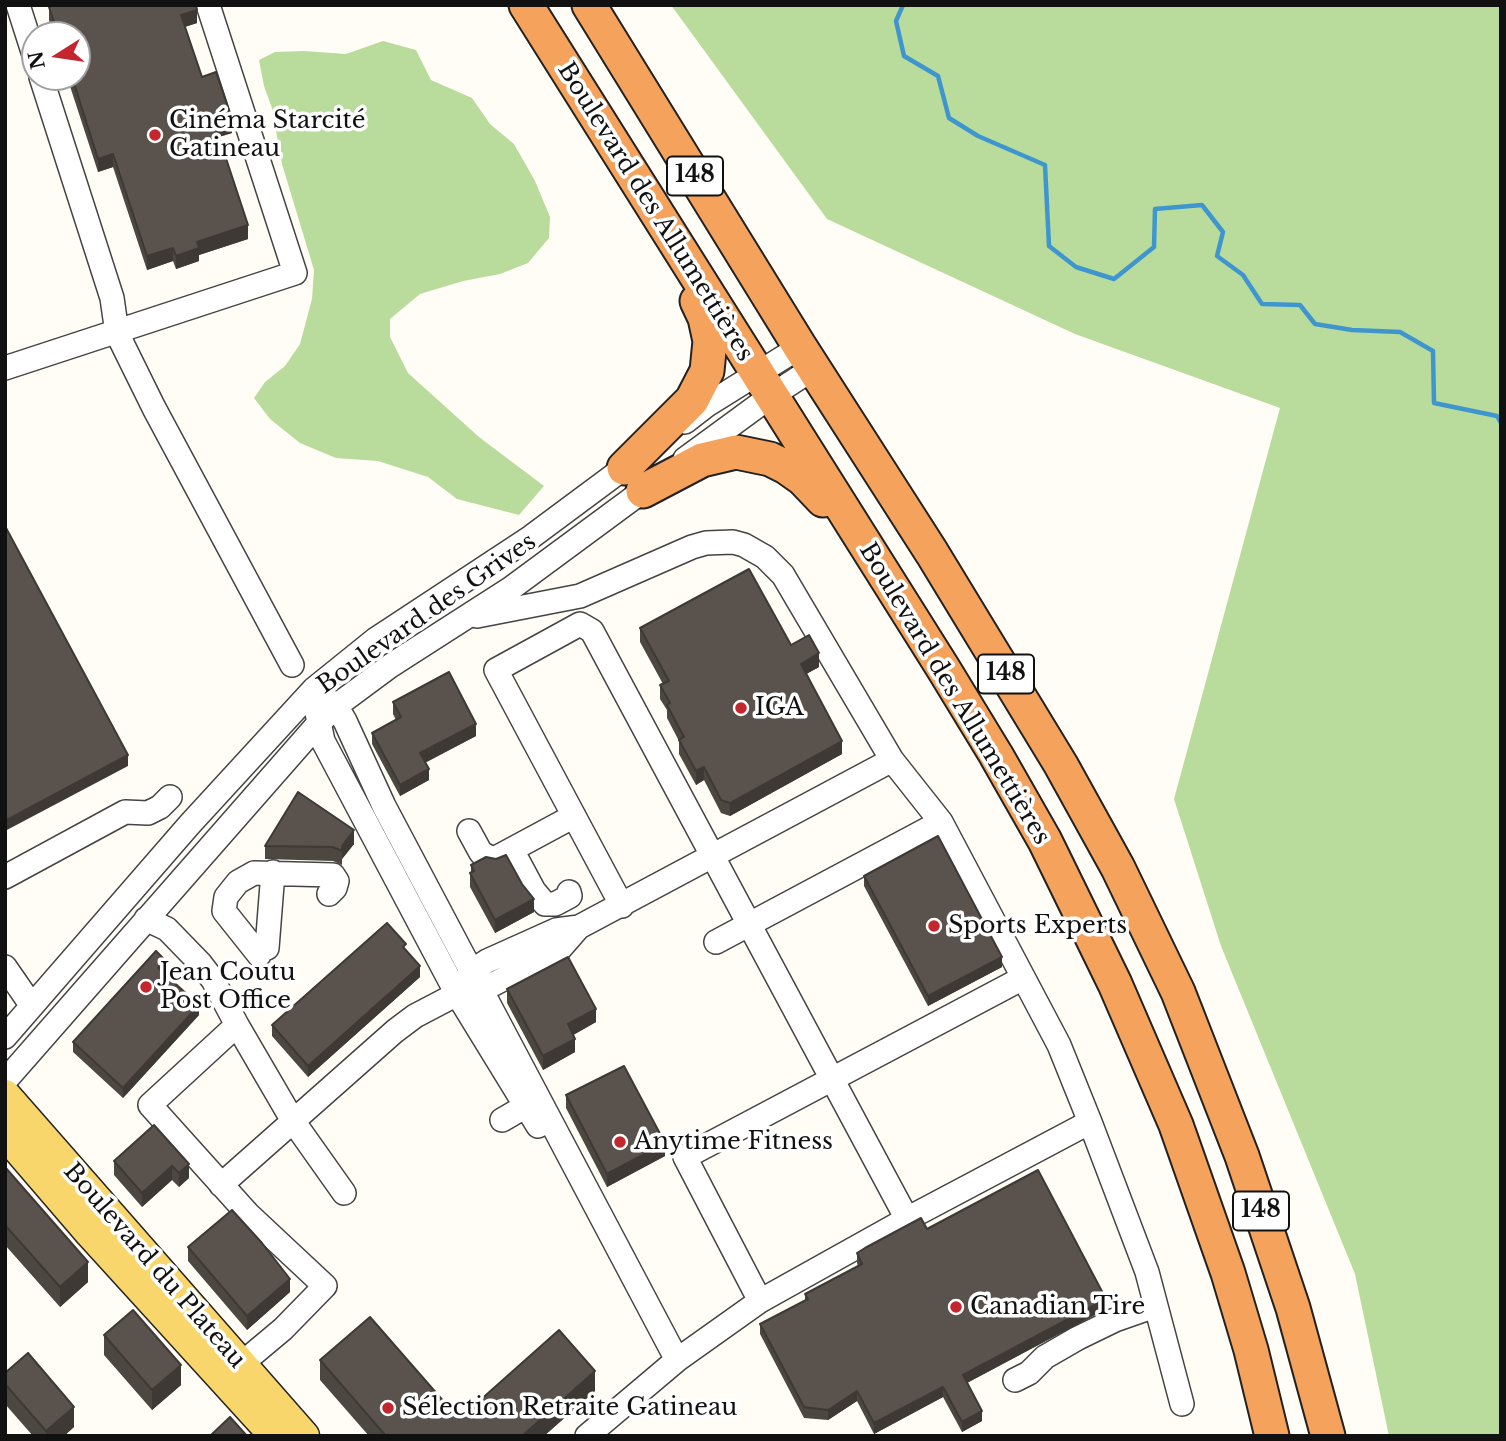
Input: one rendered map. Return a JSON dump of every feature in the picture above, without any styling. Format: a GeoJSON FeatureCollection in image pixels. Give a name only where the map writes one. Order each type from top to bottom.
{"type":"FeatureCollection","features":[{"type":"Feature","properties":{"kind":"highway","name":"Boulevard des Allumettières"},"geometry":{"type":"LineString","coordinates":[[526,5],[996,755],[1045,841],[1115,984],[1176,1125],[1202,1195],[1251,1350],[1272,1436]]}},
{"type":"Feature","properties":{"kind":"highway","name":"148"},"geometry":{"type":"LineString","coordinates":[[589,5],[1062,765],[1139,910],[1178,992],[1242,1156],[1293,1308],[1328,1436]]}},
{"type":"Feature","properties":{"kind":"highway"},"geometry":{"type":"LineString","coordinates":[[633,480],[692,400],[707,371],[710,356],[705,318],[645,198]]}},
{"type":"Feature","properties":{"kind":"highway"},"geometry":{"type":"LineString","coordinates":[[633,480],[723,454],[736,452],[769,459],[803,479],[868,553]]}},
{"type":"Feature","properties":{"kind":"main road","name":"Boulevard du Plateau"},"geometry":{"type":"LineString","coordinates":[[5,1095],[304,1436]]}},
{"type":"Feature","properties":{"kind":"main road","name":"Boulevard du Plateau"},"geometry":{"type":"LineString","coordinates":[[5,1134],[90,1233],[275,1436]]}},
{"type":"Feature","properties":{"kind":"street"},"geometry":{"type":"LineString","coordinates":[[5,368],[295,273],[208,5]]}},
{"type":"Feature","properties":{"kind":"street"},"geometry":{"type":"LineString","coordinates":[[45,91],[112,298],[117,333],[154,408],[292,665]]}},
{"type":"Feature","properties":{"kind":"street","name":"Boulevard des Grives"},"geometry":{"type":"LineString","coordinates":[[5,1037],[190,824],[314,689],[376,639],[531,537],[633,480],[764,385],[807,358]]}},
{"type":"Feature","properties":{"kind":"street","name":"Boulevard des Grives"},"geometry":{"type":"LineString","coordinates":[[5,1081],[318,724],[390,666],[558,555],[633,480]]}},
{"type":"Feature","properties":{"kind":"street"},"geometry":{"type":"LineString","coordinates":[[467,617],[580,596],[706,543],[733,542],[744,545],[765,557],[783,575],[892,760],[941,822],[1059,1045],[1147,1272],[1182,1404]]}},
{"type":"Feature","properties":{"kind":"street"},"geometry":{"type":"LineString","coordinates":[[622,906],[496,670],[580,624],[592,631],[751,923],[907,1219]]}},
{"type":"Feature","properties":{"kind":"street"},"geometry":{"type":"LineString","coordinates":[[314,689],[337,706],[384,806],[477,980],[564,1166],[595,1205],[677,1360]]}},
{"type":"Feature","properties":{"kind":"street"},"geometry":{"type":"LineString","coordinates":[[314,689],[323,741],[457,994],[532,1102]]}},
{"type":"Feature","properties":{"kind":"street"},"geometry":{"type":"LineString","coordinates":[[221,1185],[415,1016],[477,980],[558,951],[579,927],[892,760]]}},
{"type":"Feature","properties":{"kind":"street"},"geometry":{"type":"LineString","coordinates":[[5,877],[125,812],[148,813],[160,807],[170,797]]}},
{"type":"Feature","properties":{"kind":"street"},"geometry":{"type":"LineString","coordinates":[[469,831],[485,856],[496,858],[574,816]]}},
{"type":"Feature","properties":{"kind":"street"},"geometry":{"type":"LineString","coordinates":[[716,942],[941,822]]}},
{"type":"Feature","properties":{"kind":"street"},"geometry":{"type":"LineString","coordinates":[[512,850],[534,891],[545,904],[555,904],[570,895],[569,892]]}},
{"type":"Feature","properties":{"kind":"street"},"geometry":{"type":"LineString","coordinates":[[263,873],[263,952],[236,928],[224,911],[226,897],[239,882],[263,873],[333,875],[337,881],[329,894]]}},
{"type":"Feature","properties":{"kind":"street"},"geometry":{"type":"LineString","coordinates":[[146,919],[167,929],[200,963],[293,1121],[344,1193]]}},
{"type":"Feature","properties":{"kind":"street"},"geometry":{"type":"LineString","coordinates":[[5,967],[32,1006]]}},
{"type":"Feature","properties":{"kind":"street"},"geometry":{"type":"LineString","coordinates":[[760,1301],[685,1157],[1023,978]]}},
{"type":"Feature","properties":{"kind":"street"},"geometry":{"type":"LineString","coordinates":[[237,1025],[150,1105],[248,1214],[325,1286],[283,1329],[240,1365]]}},
{"type":"Feature","properties":{"kind":"street"},"geometry":{"type":"LineString","coordinates":[[502,1120],[532,1102]]}},
{"type":"Feature","properties":{"kind":"street"},"geometry":{"type":"LineString","coordinates":[[587,1436],[677,1360],[760,1301],[1090,1122]]}},
{"type":"Feature","properties":{"kind":"street"},"geometry":{"type":"LineString","coordinates":[[1015,1380],[1029,1373],[1045,1357],[1078,1338],[1115,1320],[1155,1306]]}},
{"type":"Feature","properties":{"kind":"green space"},"geometry":{"type":"Polygon","coordinates":[[[671,5],[1501,5],[1501,1436],[1389,1436],[1355,1274],[1221,946],[1174,799],[1280,408],[1075,334],[827,219],[671,5]]]}},
{"type":"Feature","properties":{"kind":"green space"},"geometry":{"type":"Polygon","coordinates":[[[383,41],[416,50],[431,80],[472,98],[490,124],[514,144],[535,181],[550,217],[549,238],[528,263],[500,274],[463,281],[420,294],[390,319],[390,337],[408,373],[479,437],[544,486],[519,515],[457,499],[428,477],[378,461],[336,458],[300,443],[270,419],[254,398],[265,382],[285,366],[300,344],[312,299],[314,270],[282,164],[272,108],[259,60],[275,52],[346,54],[383,41]]]}},
{"type":"Feature","properties":{"kind":"building","name":"Cinéma Starcité Gatineau"},"geometry":{"type":"Polygon","coordinates":[[[196,5],[197,10],[181,15],[202,77],[216,72],[232,119],[215,125],[248,225],[197,242],[199,248],[176,256],[173,248],[147,256],[113,154],[98,159],[76,91],[91,91],[91,21],[54,21],[49,7],[196,5]]]}},
{"type":"Feature","properties":{"kind":"building"},"geometry":{"type":"Polygon","coordinates":[[[5,526],[128,755],[5,821],[5,526]]]}},
{"type":"Feature","properties":{"kind":"building","name":"IGA"},"geometry":{"type":"Polygon","coordinates":[[[749,569],[791,645],[809,635],[819,653],[801,664],[842,741],[730,803],[721,800],[704,767],[696,771],[679,740],[684,737],[660,685],[669,681],[640,628],[749,569]]]}},
{"type":"Feature","properties":{"kind":"building"},"geometry":{"type":"Polygon","coordinates":[[[449,672],[476,724],[420,753],[429,769],[400,785],[372,733],[401,717],[393,702],[449,672]]]}},
{"type":"Feature","properties":{"kind":"building"},"geometry":{"type":"Polygon","coordinates":[[[298,792],[354,830],[342,846],[342,851],[333,847],[265,846],[298,792]]]}},
{"type":"Feature","properties":{"kind":"building","name":"Sports Experts"},"geometry":{"type":"Polygon","coordinates":[[[938,836],[1002,957],[928,996],[864,876],[938,836]]]}},
{"type":"Feature","properties":{"kind":"building"},"geometry":{"type":"Polygon","coordinates":[[[506,855],[534,899],[495,920],[470,873],[474,871],[471,865],[486,857],[496,859],[506,855]]]}},
{"type":"Feature","properties":{"kind":"building"},"geometry":{"type":"Polygon","coordinates":[[[387,923],[406,944],[403,947],[420,966],[308,1066],[272,1025],[387,923]]]}},
{"type":"Feature","properties":{"kind":"building"},"geometry":{"type":"Polygon","coordinates":[[[156,951],[165,960],[158,968],[199,1005],[123,1088],[73,1042],[156,951]]]}},
{"type":"Feature","properties":{"kind":"building"},"geometry":{"type":"Polygon","coordinates":[[[568,957],[596,1009],[568,1024],[575,1039],[543,1056],[507,989],[568,957]]]}},
{"type":"Feature","properties":{"kind":"building","name":"Anytime Fitness"},"geometry":{"type":"Polygon","coordinates":[[[624,1066],[665,1143],[607,1174],[566,1095],[624,1066]]]}},
{"type":"Feature","properties":{"kind":"building"},"geometry":{"type":"Polygon","coordinates":[[[154,1125],[189,1164],[179,1173],[172,1166],[142,1193],[114,1161],[154,1125]]]}},
{"type":"Feature","properties":{"kind":"building"},"geometry":{"type":"Polygon","coordinates":[[[5,1167],[88,1262],[60,1287],[5,1225],[5,1167]]]}},
{"type":"Feature","properties":{"kind":"building","name":"Canadian Tire"},"geometry":{"type":"Polygon","coordinates":[[[1038,1170],[1106,1299],[963,1375],[982,1411],[962,1422],[943,1387],[874,1423],[857,1391],[828,1410],[804,1407],[760,1324],[808,1299],[805,1294],[862,1264],[857,1253],[865,1248],[921,1218],[927,1229],[1038,1170]]]}},
{"type":"Feature","properties":{"kind":"building"},"geometry":{"type":"Polygon","coordinates":[[[232,1210],[290,1279],[247,1316],[188,1247],[232,1210]]]}},
{"type":"Feature","properties":{"kind":"building"},"geometry":{"type":"Polygon","coordinates":[[[133,1310],[181,1365],[152,1390],[104,1335],[133,1310]]]}},
{"type":"Feature","properties":{"kind":"building"},"geometry":{"type":"Polygon","coordinates":[[[370,1317],[459,1419],[559,1330],[595,1371],[522,1436],[386,1436],[320,1360],[370,1317]]]}},
{"type":"Feature","properties":{"kind":"building"},"geometry":{"type":"Polygon","coordinates":[[[28,1353],[74,1407],[46,1431],[5,1384],[5,1373],[28,1353]]]}},
{"type":"Feature","properties":{"kind":"building"},"geometry":{"type":"Polygon","coordinates":[[[230,1417],[247,1436],[210,1436],[230,1417]]]}},
{"type":"Feature","properties":{"kind":"waterway"},"geometry":{"type":"LineString","coordinates":[[903,5],[896,21],[904,56],[938,76],[949,118],[978,136],[1045,165],[1049,246],[1076,267],[1114,279],[1154,247],[1155,209],[1202,205],[1223,232],[1217,256],[1243,275],[1262,304],[1300,305],[1315,324],[1352,330],[1400,332],[1433,351],[1434,403],[1497,416],[1501,423]]}},
{"type":"Feature","properties":{"kind":"place","name":"Cinéma Starcité Gatineau"},"geometry":{"type":"Point","coordinates":[155,135]}},
{"type":"Feature","properties":{"kind":"place","name":"IGA"},"geometry":{"type":"Point","coordinates":[741,708]}},
{"type":"Feature","properties":{"kind":"place","name":"Sports Experts"},"geometry":{"type":"Point","coordinates":[934,926]}},
{"type":"Feature","properties":{"kind":"place","name":"Jean Coutu Post Office"},"geometry":{"type":"Point","coordinates":[146,987]}},
{"type":"Feature","properties":{"kind":"place","name":"Anytime Fitness"},"geometry":{"type":"Point","coordinates":[620,1142]}},
{"type":"Feature","properties":{"kind":"place","name":"Canadian Tire"},"geometry":{"type":"Point","coordinates":[956,1307]}},
{"type":"Feature","properties":{"kind":"place","name":"Sélection Retraite Gatineau"},"geometry":{"type":"Point","coordinates":[388,1408]}}]}
